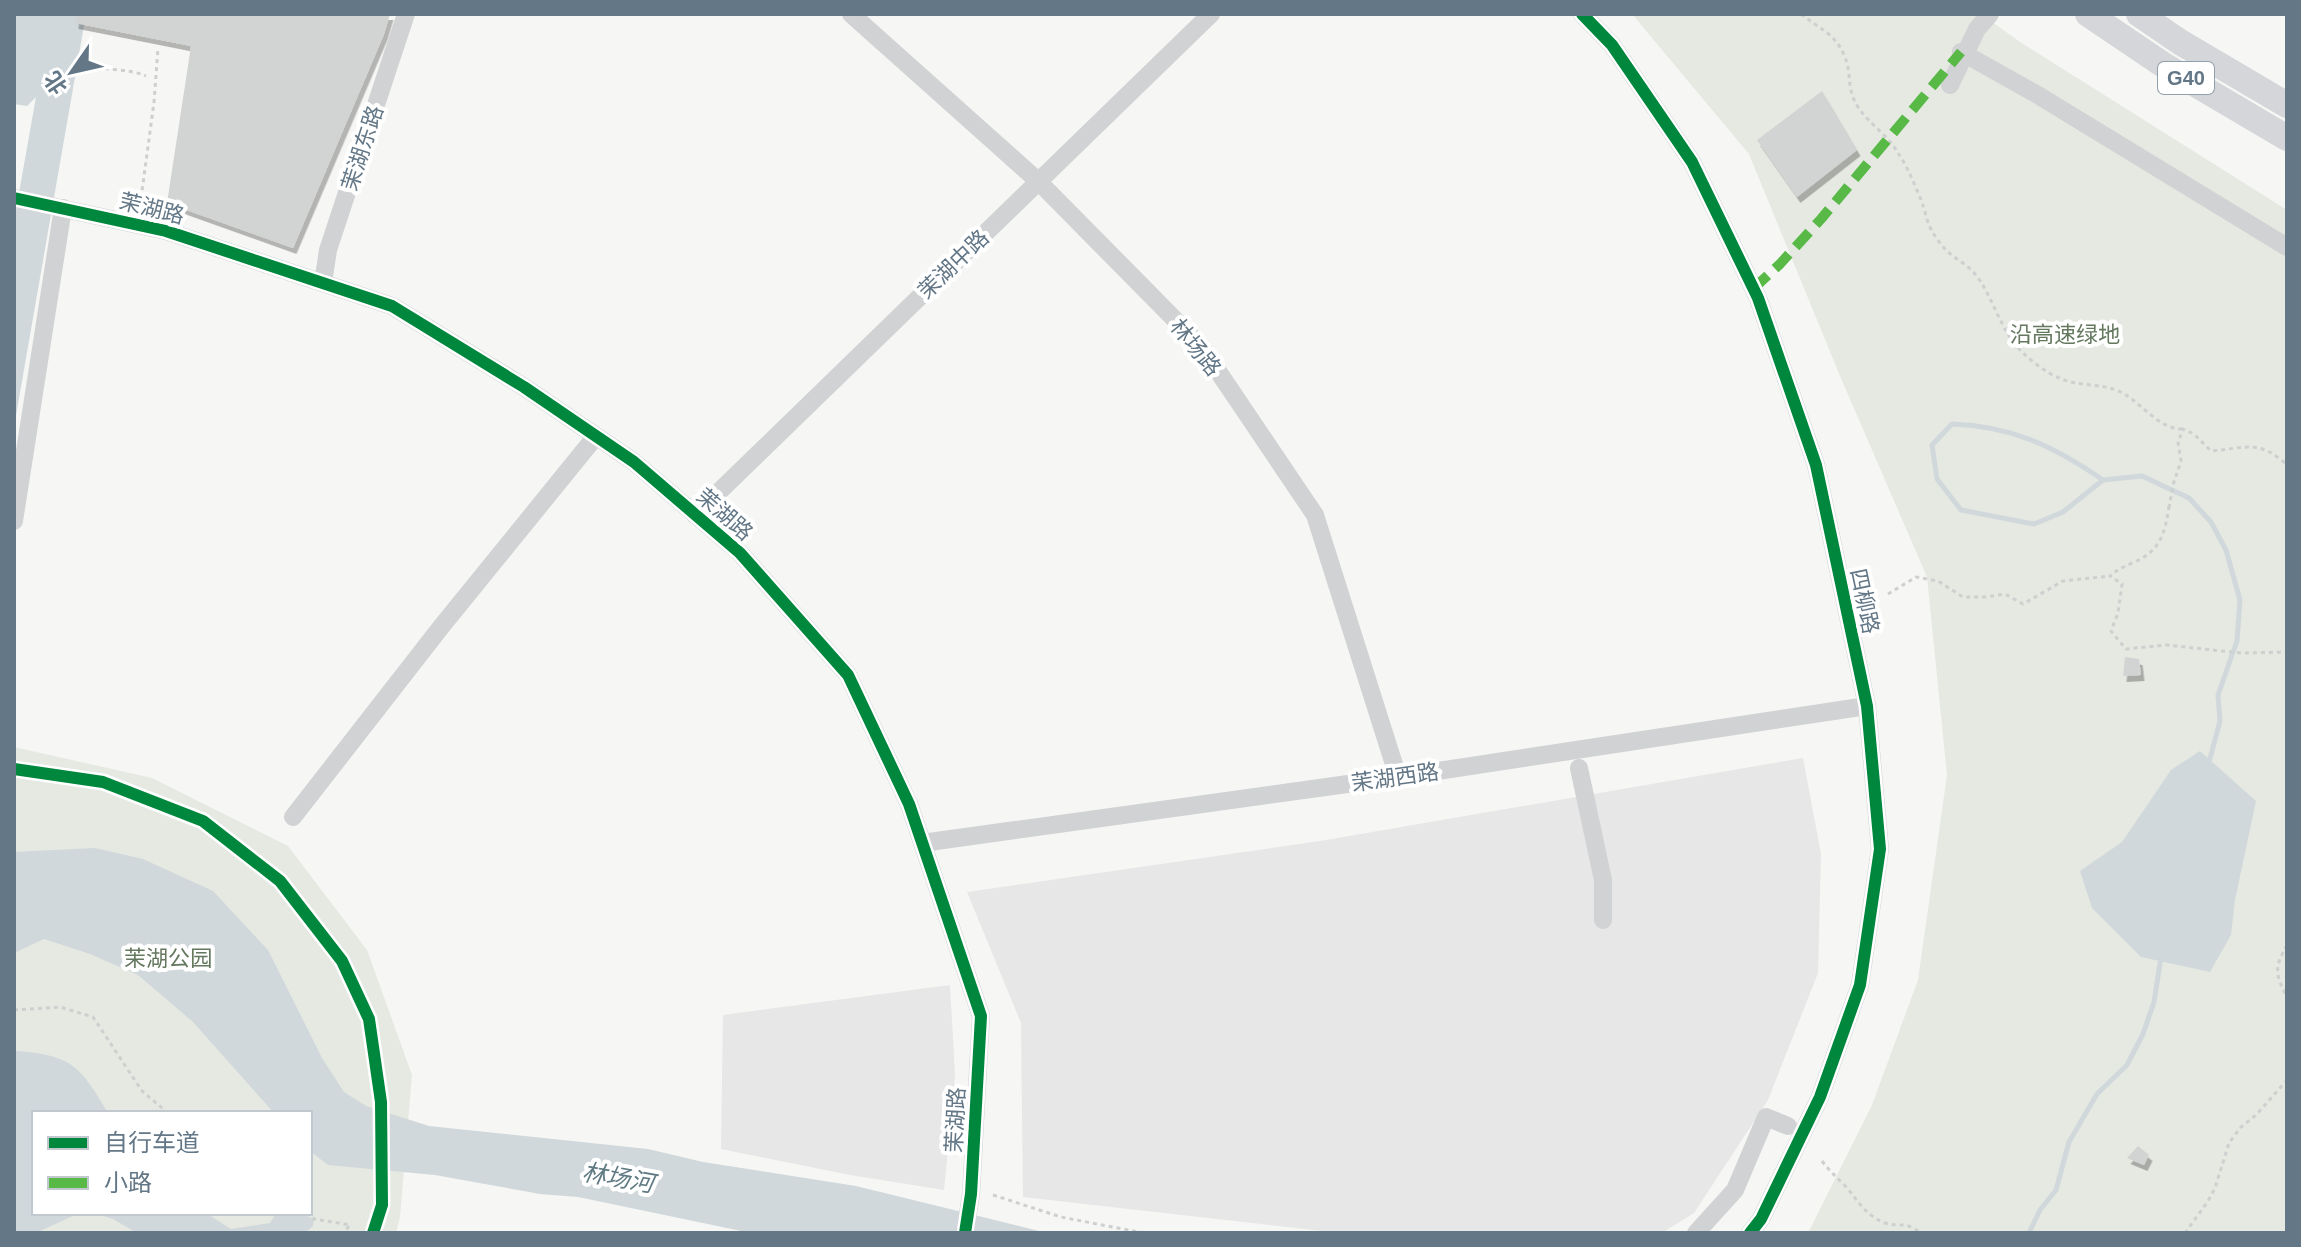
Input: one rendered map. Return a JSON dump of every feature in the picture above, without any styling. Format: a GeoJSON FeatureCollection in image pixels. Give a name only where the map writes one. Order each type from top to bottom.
{"type":"FeatureCollection","features":[{"type":"Feature","properties":{"kind":"highway","name":"G40"},"geometry":{"type":"LineString","coordinates":[[2088,14],[2165,66],[2287,138]]}},
{"type":"Feature","properties":{"kind":"highway","name":"G40"},"geometry":{"type":"LineString","coordinates":[[2139,14],[2287,105]]}},
{"type":"Feature","properties":{"kind":"street","name":"茉湖东路"},"geometry":{"type":"LineString","coordinates":[[323,283],[328,250],[406,14]]}},
{"type":"Feature","properties":{"kind":"street","name":"林场路"},"geometry":{"type":"LineString","coordinates":[[851,14],[1038,181],[1201,346],[1315,515],[1398,777]]}},
{"type":"Feature","properties":{"kind":"street","name":"茉湖中路"},"geometry":{"type":"LineString","coordinates":[[695,515],[1211,14]]}},
{"type":"Feature","properties":{"kind":"street","name":"四柳路"},"geometry":{"type":"LineString","coordinates":[[1582,14],[1612,45],[1692,162],[1758,298],[1816,465],[1867,706],[1880,849],[1860,985],[1820,1097],[1761,1219],[1750,1233]]}},
{"type":"Feature","properties":{"kind":"street"},"geometry":{"type":"LineString","coordinates":[[1950,85],[1977,29],[1990,14]]}},
{"type":"Feature","properties":{"kind":"street"},"geometry":{"type":"LineString","coordinates":[[1961,52],[2036,94],[2287,247]]}},
{"type":"Feature","properties":{"kind":"street","name":"茉湖路"},"geometry":{"type":"LineString","coordinates":[[23,200],[166,231],[392,306],[524,387],[634,462],[740,553],[848,675],[909,804],[981,1016],[971,1194],[965,1233]]}},
{"type":"Feature","properties":{"kind":"street"},"geometry":{"type":"LineString","coordinates":[[14,521],[63,208]]}},
{"type":"Feature","properties":{"kind":"street"},"geometry":{"type":"LineString","coordinates":[[293,817],[441,627],[596,436]]}},
{"type":"Feature","properties":{"kind":"street","name":"茉湖西路"},"geometry":{"type":"LineString","coordinates":[[922,843],[1398,777],[1867,706]]}},
{"type":"Feature","properties":{"kind":"street"},"geometry":{"type":"LineString","coordinates":[[1579,768],[1603,880],[1603,920]]}},
{"type":"Feature","properties":{"kind":"street"},"geometry":{"type":"LineString","coordinates":[[1696,1233],[1735,1190],[1766,1117],[1788,1126]]}},
{"type":"Feature","properties":{"kind":"path"},"geometry":{"type":"LineString","coordinates":[[1801,14],[1822,27],[1844,52],[1850,92],[1900,156],[1931,230],[1947,251],[1973,271],[1993,302],[2004,328],[2028,357],[2050,373],[2074,384],[2117,390],[2161,421],[2194,434],[2211,451],[2255,447],[2267,449],[2287,465]]}},
{"type":"Feature","properties":{"kind":"path"},"geometry":{"type":"LineString","coordinates":[[140,206],[158,48]]}},
{"type":"Feature","properties":{"kind":"path"},"geometry":{"type":"LineString","coordinates":[[81,66],[136,71],[146,76]]}},
{"type":"Feature","properties":{"kind":"path"},"geometry":{"type":"LineString","coordinates":[[2110,576],[2151,551],[2162,539],[2176,471],[2181,461],[2178,442],[2183,429]]}},
{"type":"Feature","properties":{"kind":"path"},"geometry":{"type":"LineString","coordinates":[[2168,517],[2169,506]]}},
{"type":"Feature","properties":{"kind":"path"},"geometry":{"type":"LineString","coordinates":[[1888,594],[1916,577],[1938,581],[1963,597],[2005,594],[2023,604],[2063,581],[2110,576],[2122,584],[2118,613],[2111,631],[2126,649],[2166,645],[2254,653],[2287,652]]}},
{"type":"Feature","properties":{"kind":"path"},"geometry":{"type":"LineString","coordinates":[[2287,945],[2276,973],[2287,997]]}},
{"type":"Feature","properties":{"kind":"path"},"geometry":{"type":"LineString","coordinates":[[14,1010],[60,1007],[93,1017],[142,1091],[166,1111]]}},
{"type":"Feature","properties":{"kind":"path"},"geometry":{"type":"LineString","coordinates":[[2185,1233],[2215,1188],[2229,1143],[2287,1080]]}},
{"type":"Feature","properties":{"kind":"path"},"geometry":{"type":"LineString","coordinates":[[1822,1161],[1857,1204],[1873,1217],[1889,1224],[1907,1224],[1921,1233]]}},
{"type":"Feature","properties":{"kind":"path"},"geometry":{"type":"LineString","coordinates":[[993,1193],[1061,1217],[1144,1233]]}},
{"type":"Feature","properties":{"kind":"path"},"geometry":{"type":"LineString","coordinates":[[309,1215],[314,1219],[350,1225],[343,1233]]}},
{"type":"Feature","properties":{"kind":"shaded area"},"geometry":{"type":"Polygon","coordinates":[[[1803,758],[1821,854],[1818,973],[1768,1100],[1694,1213],[1662,1233],[1340,1233],[1023,1197],[1021,1023],[967,892],[1320,841],[1803,758]]]}},
{"type":"Feature","properties":{"kind":"shaded area"},"geometry":{"type":"Polygon","coordinates":[[[950,985],[955,1075],[944,1190],[721,1149],[723,1015],[950,985]]]}},
{"type":"Feature","properties":{"kind":"green space","name":"沿高速绿地"},"geometry":{"type":"Polygon","coordinates":[[[1632,14],[1981,14],[2020,42],[2287,210],[2287,1233],[1808,1233],[1872,1105],[1918,980],[1947,775],[1927,577],[1749,154],[1632,14]]]}},
{"type":"Feature","properties":{"kind":"green space","name":"茉湖公园"},"geometry":{"type":"Polygon","coordinates":[[[14,747],[152,778],[288,846],[367,950],[412,1075],[396,1233],[14,1233],[14,747]]]}},
{"type":"Feature","properties":{"kind":"water"},"geometry":{"type":"Polygon","coordinates":[[[14,14],[86,14],[14,427],[14,221],[36,97],[27,106],[14,104],[14,14]]]}},
{"type":"Feature","properties":{"kind":"water"},"geometry":{"type":"Polygon","coordinates":[[[2200,751],[2256,801],[2235,900],[2231,935],[2210,972],[2141,957],[2092,908],[2080,871],[2122,842],[2171,770],[2200,751]]]}},
{"type":"Feature","properties":{"kind":"water","name":"林场河"},"geometry":{"type":"Polygon","coordinates":[[[95,848],[143,859],[213,891],[268,950],[322,1058],[344,1092],[366,1106],[429,1126],[648,1149],[703,1162],[856,1186],[1047,1233],[751,1233],[578,1197],[540,1194],[435,1175],[328,1165],[312,1153],[312,1111],[272,1111],[193,1022],[138,975],[90,954],[44,939],[14,953],[14,852],[95,848]]]}},
{"type":"Feature","properties":{"kind":"water"},"geometry":{"type":"Polygon","coordinates":[[[14,1052],[51,1056],[73,1066],[90,1084],[107,1111],[32,1111],[32,1215],[75,1215],[36,1233],[14,1233],[14,1052]]]}},
{"type":"Feature","properties":{"kind":"water"},"geometry":{"type":"Polygon","coordinates":[[[100,1215],[209,1215],[231,1229],[270,1223],[275,1215],[304,1215],[314,1219],[313,1226],[305,1233],[137,1233],[100,1215]]]}},
{"type":"Feature","properties":{"kind":"building"},"geometry":{"type":"Polygon","coordinates":[[[76,14],[390,14],[293,248],[167,203],[191,46],[75,23],[76,14]]]}},
{"type":"Feature","properties":{"kind":"building"},"geometry":{"type":"Polygon","coordinates":[[[1822,91],[1857,150],[1797,197],[1757,140],[1822,91]]]}},
{"type":"Feature","properties":{"kind":"building"},"geometry":{"type":"Polygon","coordinates":[[[2125,657],[2139,659],[2141,675],[2123,676],[2125,657]]]}},
{"type":"Feature","properties":{"kind":"building"},"geometry":{"type":"Polygon","coordinates":[[[2138,1146],[2149,1155],[2144,1165],[2127,1158],[2138,1146]]]}},
{"type":"Feature","properties":{"kind":"waterway"},"geometry":{"type":"LineString","coordinates":[[2103,480],[2049,448],[1994,429],[1952,424],[1932,445],[1937,479],[1961,510],[2034,524],[2063,512],[2103,480],[2142,476],[2189,498],[2211,522],[2226,550],[2240,600],[2237,641],[2218,695],[2220,721],[2208,766]]}},
{"type":"Feature","properties":{"kind":"waterway"},"geometry":{"type":"LineString","coordinates":[[2029,1233],[2040,1210],[2056,1190],[2069,1142],[2097,1094],[2127,1065],[2143,1034],[2154,1002],[2161,957]]}},
{"type":"Feature","properties":{"kind":"marked path"},"geometry":{"type":"LineString","coordinates":[[1753,289],[1821,219],[1961,52]]}},
{"type":"Feature","properties":{"kind":"cycle path"},"geometry":{"type":"LineString","coordinates":[[1582,14],[1612,45],[1692,162],[1758,298],[1816,465],[1867,706],[1880,849],[1860,985],[1820,1097],[1761,1219],[1750,1233]]}},
{"type":"Feature","properties":{"kind":"cycle path"},"geometry":{"type":"LineString","coordinates":[[14,198],[166,231],[392,306],[524,387],[634,462],[740,553],[848,675],[909,804],[981,1016],[971,1194],[965,1233]]}},
{"type":"Feature","properties":{"kind":"cycle path"},"geometry":{"type":"LineString","coordinates":[[14,769],[103,782],[203,821],[280,881],[342,961],[369,1019],[381,1102],[382,1205],[373,1233]]}}]}
